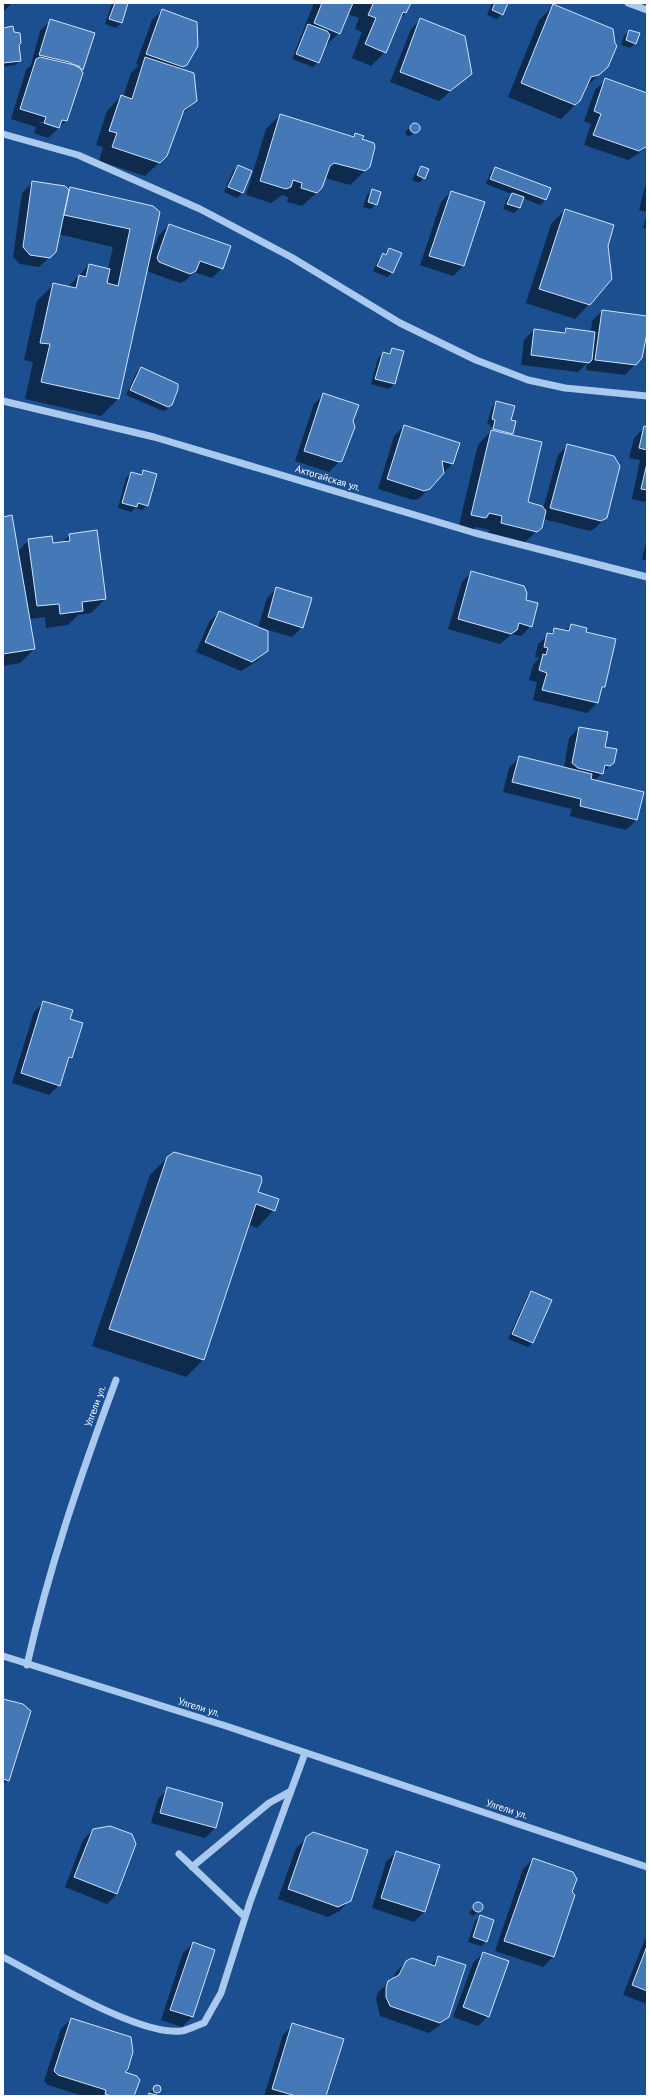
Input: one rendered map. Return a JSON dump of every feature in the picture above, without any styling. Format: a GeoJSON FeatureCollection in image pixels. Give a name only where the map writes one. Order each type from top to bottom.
{"type":"FeatureCollection","features":[{"type":"Feature","properties":{"kind":"street"},"geometry":{"type":"LineString","coordinates":[[628,3],[647,10]]}},
{"type":"Feature","properties":{"kind":"street"},"geometry":{"type":"LineString","coordinates":[[3,134],[78,155],[200,209],[291,257],[400,323],[476,360],[528,380],[565,388],[647,396]]}},
{"type":"Feature","properties":{"kind":"street","name":"Актогайская ул."},"geometry":{"type":"LineString","coordinates":[[3,401],[154,437],[475,533],[647,577]]}},
{"type":"Feature","properties":{"kind":"street","name":"Улгели ул."},"geometry":{"type":"LineString","coordinates":[[116,1380],[74,1494],[36,1625],[27,1665],[305,1753],[647,1867]]}},
{"type":"Feature","properties":{"kind":"street"},"geometry":{"type":"LineString","coordinates":[[3,1656],[27,1665]]}},
{"type":"Feature","properties":{"kind":"street"},"geometry":{"type":"LineString","coordinates":[[3,1957],[116,2015],[158,2028],[181,2031],[204,2022],[221,1993],[245,1917],[305,1753]]}},
{"type":"Feature","properties":{"kind":"street"},"geometry":{"type":"LineString","coordinates":[[192,1866],[269,1803],[291,1791]]}},
{"type":"Feature","properties":{"kind":"street"},"geometry":{"type":"LineString","coordinates":[[179,1854],[245,1917]]}},
{"type":"Feature","properties":{"kind":"building"},"geometry":{"type":"Polygon","coordinates":[[[115,3],[128,3],[122,23],[109,19],[115,3]]]}},
{"type":"Feature","properties":{"kind":"building"},"geometry":{"type":"Polygon","coordinates":[[[322,3],[353,3],[340,34],[314,23],[322,3]]]}},
{"type":"Feature","properties":{"kind":"building"},"geometry":{"type":"Polygon","coordinates":[[[370,3],[411,3],[406,13],[403,12],[386,53],[365,44],[376,18],[368,15],[373,4],[370,3]]]}},
{"type":"Feature","properties":{"kind":"building"},"geometry":{"type":"Polygon","coordinates":[[[495,3],[508,3],[503,15],[492,10],[495,3]]]}},
{"type":"Feature","properties":{"kind":"building"},"geometry":{"type":"Polygon","coordinates":[[[553,4],[613,29],[615,43],[617,46],[608,67],[599,75],[591,77],[580,101],[575,105],[521,83],[553,4]]]}},
{"type":"Feature","properties":{"kind":"building"},"geometry":{"type":"Polygon","coordinates":[[[162,9],[197,22],[198,46],[187,65],[183,67],[146,54],[162,9]]]}},
{"type":"Feature","properties":{"kind":"building"},"geometry":{"type":"Polygon","coordinates":[[[420,18],[465,36],[472,74],[450,91],[400,72],[420,18]]]}},
{"type":"Feature","properties":{"kind":"building"},"geometry":{"type":"Polygon","coordinates":[[[50,19],[95,33],[83,70],[69,62],[39,55],[50,19]]]}},
{"type":"Feature","properties":{"kind":"building"},"geometry":{"type":"Polygon","coordinates":[[[308,24],[327,31],[330,35],[319,63],[296,54],[308,24]]]}},
{"type":"Feature","properties":{"kind":"building"},"geometry":{"type":"Polygon","coordinates":[[[13,26],[14,32],[20,33],[21,43],[19,45],[21,61],[3,63],[3,28],[13,26]]]}},
{"type":"Feature","properties":{"kind":"building"},"geometry":{"type":"Polygon","coordinates":[[[629,30],[640,33],[636,44],[626,40],[629,30]]]}},
{"type":"Feature","properties":{"kind":"building"},"geometry":{"type":"Polygon","coordinates":[[[40,57],[79,66],[83,73],[67,121],[62,120],[59,128],[44,123],[46,117],[20,109],[36,59],[40,57]]]}},
{"type":"Feature","properties":{"kind":"building"},"geometry":{"type":"Polygon","coordinates":[[[145,57],[194,73],[197,101],[184,110],[167,156],[160,163],[112,147],[117,133],[109,131],[121,95],[132,99],[145,57]]]}},
{"type":"Feature","properties":{"kind":"building"},"geometry":{"type":"Polygon","coordinates":[[[605,78],[647,93],[647,146],[639,151],[593,135],[601,114],[594,111],[605,78]]]}},
{"type":"Feature","properties":{"kind":"building"},"geometry":{"type":"Polygon","coordinates":[[[280,114],[354,137],[355,133],[364,136],[362,139],[374,143],[375,147],[370,167],[365,171],[334,163],[330,166],[322,188],[317,193],[301,188],[302,183],[293,180],[291,187],[286,189],[260,181],[280,114]]]}},
{"type":"Feature","properties":{"kind":"building"},"geometry":{"type":"Polygon","coordinates":[[[413,123],[417,123],[419,124],[419,132],[413,133],[410,130],[410,126],[413,123]]]}},
{"type":"Feature","properties":{"kind":"building"},"geometry":{"type":"Polygon","coordinates":[[[238,165],[252,171],[243,193],[228,187],[238,165]]]}},
{"type":"Feature","properties":{"kind":"building"},"geometry":{"type":"Polygon","coordinates":[[[421,166],[429,169],[425,179],[417,175],[421,166]]]}},
{"type":"Feature","properties":{"kind":"building"},"geometry":{"type":"Polygon","coordinates":[[[495,167],[551,188],[546,200],[490,179],[495,167]]]}},
{"type":"Feature","properties":{"kind":"building"},"geometry":{"type":"Polygon","coordinates":[[[32,181],[65,186],[69,190],[56,252],[50,258],[30,255],[23,247],[32,181]]]}},
{"type":"Feature","properties":{"kind":"building"},"geometry":{"type":"Polygon","coordinates":[[[70,187],[153,206],[160,212],[119,399],[41,382],[50,344],[40,343],[53,283],[76,288],[79,275],[86,277],[89,264],[110,269],[107,283],[118,286],[130,229],[64,215],[70,187]]]}},
{"type":"Feature","properties":{"kind":"building"},"geometry":{"type":"Polygon","coordinates":[[[372,189],[381,192],[377,205],[368,202],[372,189]]]}},
{"type":"Feature","properties":{"kind":"building"},"geometry":{"type":"Polygon","coordinates":[[[451,191],[485,202],[464,266],[429,256],[451,191]]]}},
{"type":"Feature","properties":{"kind":"building"},"geometry":{"type":"Polygon","coordinates":[[[512,193],[524,197],[520,208],[507,204],[512,193]]]}},
{"type":"Feature","properties":{"kind":"building"},"geometry":{"type":"Polygon","coordinates":[[[565,209],[614,225],[608,246],[612,279],[590,305],[539,289],[565,209]]]}},
{"type":"Feature","properties":{"kind":"building"},"geometry":{"type":"Polygon","coordinates":[[[169,224],[231,246],[223,269],[200,261],[196,271],[190,274],[159,262],[157,258],[169,224]]]}},
{"type":"Feature","properties":{"kind":"building"},"geometry":{"type":"Polygon","coordinates":[[[389,248],[402,253],[393,273],[377,266],[383,253],[386,255],[389,248]]]}},
{"type":"Feature","properties":{"kind":"building"},"geometry":{"type":"Polygon","coordinates":[[[602,310],[647,316],[647,333],[642,358],[636,365],[595,360],[602,310]]]}},
{"type":"Feature","properties":{"kind":"building"},"geometry":{"type":"Polygon","coordinates":[[[566,328],[595,332],[592,360],[589,363],[531,355],[534,329],[565,333],[566,328]]]}},
{"type":"Feature","properties":{"kind":"building"},"geometry":{"type":"Polygon","coordinates":[[[392,348],[404,351],[395,384],[375,379],[383,352],[390,354],[392,348]]]}},
{"type":"Feature","properties":{"kind":"building"},"geometry":{"type":"Polygon","coordinates":[[[141,367],[178,384],[178,389],[172,405],[168,407],[130,390],[141,367]]]}},
{"type":"Feature","properties":{"kind":"building"},"geometry":{"type":"Polygon","coordinates":[[[323,393],[359,405],[353,421],[355,427],[342,461],[339,462],[304,451],[323,393]]]}},
{"type":"Feature","properties":{"kind":"building"},"geometry":{"type":"Polygon","coordinates":[[[496,401],[515,406],[511,420],[516,421],[513,434],[493,429],[495,420],[492,419],[496,401]]]}},
{"type":"Feature","properties":{"kind":"building"},"geometry":{"type":"Polygon","coordinates":[[[404,425],[460,443],[453,464],[442,461],[444,473],[430,489],[424,491],[387,479],[404,425]]]}},
{"type":"Feature","properties":{"kind":"building"},"geometry":{"type":"Polygon","coordinates":[[[644,426],[647,427],[647,450],[639,448],[644,426]]]}},
{"type":"Feature","properties":{"kind":"building"},"geometry":{"type":"Polygon","coordinates":[[[491,430],[542,442],[528,502],[542,506],[546,511],[542,528],[537,532],[501,523],[502,516],[489,513],[485,518],[471,515],[491,430]]]}},
{"type":"Feature","properties":{"kind":"building"},"geometry":{"type":"Polygon","coordinates":[[[567,444],[614,456],[620,466],[607,518],[601,521],[550,508],[567,444]]]}},
{"type":"Feature","properties":{"kind":"building"},"geometry":{"type":"Polygon","coordinates":[[[647,463],[647,490],[641,489],[647,463]]]}},
{"type":"Feature","properties":{"kind":"building"},"geometry":{"type":"Polygon","coordinates":[[[143,470],[157,474],[148,506],[138,503],[137,507],[122,503],[131,472],[142,475],[143,470]]]}},
{"type":"Feature","properties":{"kind":"building"},"geometry":{"type":"Polygon","coordinates":[[[12,515],[35,649],[3,654],[3,517],[12,515]]]}},
{"type":"Feature","properties":{"kind":"building"},"geometry":{"type":"Polygon","coordinates":[[[97,530],[106,599],[82,602],[83,611],[60,614],[59,604],[37,606],[28,539],[52,536],[53,543],[70,541],[69,534],[97,530]]]}},
{"type":"Feature","properties":{"kind":"building"},"geometry":{"type":"Polygon","coordinates":[[[471,571],[524,586],[527,593],[526,600],[538,603],[532,627],[519,623],[517,630],[511,634],[458,619],[471,571]]]}},
{"type":"Feature","properties":{"kind":"building"},"geometry":{"type":"Polygon","coordinates":[[[276,587],[312,598],[303,628],[268,617],[276,587]]]}},
{"type":"Feature","properties":{"kind":"building"},"geometry":{"type":"Polygon","coordinates":[[[219,611],[268,631],[268,651],[252,662],[205,642],[219,611]]]}},
{"type":"Feature","properties":{"kind":"building"},"geometry":{"type":"Polygon","coordinates":[[[571,624],[587,628],[586,632],[616,639],[605,687],[602,687],[598,703],[542,690],[547,673],[539,670],[543,654],[546,655],[548,648],[544,647],[547,633],[553,634],[554,628],[569,631],[571,624]]]}},
{"type":"Feature","properties":{"kind":"building"},"geometry":{"type":"Polygon","coordinates":[[[579,727],[608,732],[605,747],[617,749],[614,763],[610,766],[605,765],[603,774],[578,768],[572,763],[579,727]]]}},
{"type":"Feature","properties":{"kind":"building"},"geometry":{"type":"Polygon","coordinates":[[[519,756],[592,774],[591,779],[644,792],[637,820],[580,806],[581,799],[512,782],[519,756]]]}},
{"type":"Feature","properties":{"kind":"building"},"geometry":{"type":"Polygon","coordinates":[[[43,1001],[73,1010],[70,1019],[83,1023],[72,1058],[69,1057],[60,1086],[21,1073],[43,1001]]]}},
{"type":"Feature","properties":{"kind":"building"},"geometry":{"type":"Polygon","coordinates":[[[174,1152],[261,1176],[262,1181],[258,1192],[279,1199],[275,1211],[256,1204],[204,1360],[109,1329],[167,1157],[174,1152]]]}},
{"type":"Feature","properties":{"kind":"building"},"geometry":{"type":"Polygon","coordinates":[[[531,1291],[552,1300],[533,1343],[512,1334],[531,1291]]]}},
{"type":"Feature","properties":{"kind":"building"},"geometry":{"type":"Polygon","coordinates":[[[3,1699],[23,1704],[31,1711],[9,1781],[3,1779],[3,1699]]]}},
{"type":"Feature","properties":{"kind":"building"},"geometry":{"type":"Polygon","coordinates":[[[167,1787],[223,1803],[216,1828],[160,1813],[167,1787]]]}},
{"type":"Feature","properties":{"kind":"building"},"geometry":{"type":"Polygon","coordinates":[[[110,1826],[132,1834],[136,1844],[117,1894],[74,1877],[93,1829],[110,1826]]]}},
{"type":"Feature","properties":{"kind":"building"},"geometry":{"type":"Polygon","coordinates":[[[313,1832],[368,1850],[351,1901],[338,1907],[288,1889],[306,1837],[313,1832]]]}},
{"type":"Feature","properties":{"kind":"building"},"geometry":{"type":"Polygon","coordinates":[[[396,1851],[440,1865],[425,1912],[381,1898],[396,1851]]]}},
{"type":"Feature","properties":{"kind":"building"},"geometry":{"type":"Polygon","coordinates":[[[533,1858],[573,1872],[577,1879],[572,1892],[575,1895],[554,1957],[504,1941],[533,1858]]]}},
{"type":"Feature","properties":{"kind":"building"},"geometry":{"type":"Polygon","coordinates":[[[476,1902],[480,1902],[483,1907],[480,1912],[476,1912],[473,1909],[473,1905],[476,1902]]]}},
{"type":"Feature","properties":{"kind":"building"},"geometry":{"type":"Polygon","coordinates":[[[480,1915],[494,1920],[487,1942],[473,1937],[480,1915]]]}},
{"type":"Feature","properties":{"kind":"building"},"geometry":{"type":"Polygon","coordinates":[[[193,1942],[215,1950],[193,2017],[170,2010],[193,1942]]]}},
{"type":"Feature","properties":{"kind":"building"},"geometry":{"type":"Polygon","coordinates":[[[647,1946],[647,1991],[632,1985],[647,1946]]]}},
{"type":"Feature","properties":{"kind":"building"},"geometry":{"type":"Polygon","coordinates":[[[483,1952],[509,1961],[489,2017],[463,2007],[483,1952]]]}},
{"type":"Feature","properties":{"kind":"building"},"geometry":{"type":"Polygon","coordinates":[[[438,1956],[466,1965],[449,2017],[440,2023],[390,2006],[386,1997],[388,1981],[399,1975],[406,1961],[412,1958],[435,1966],[438,1956]]]}},
{"type":"Feature","properties":{"kind":"building"},"geometry":{"type":"Polygon","coordinates":[[[71,2018],[131,2037],[133,2052],[128,2069],[125,2072],[137,2076],[140,2080],[134,2096],[111,2096],[105,2094],[106,2090],[58,2075],[54,2071],[71,2018]]]}},
{"type":"Feature","properties":{"kind":"building"},"geometry":{"type":"Polygon","coordinates":[[[292,2023],[344,2039],[326,2096],[296,2096],[272,2089],[292,2023]]]}},
{"type":"Feature","properties":{"kind":"building"},"geometry":{"type":"Polygon","coordinates":[[[155,2085],[159,2085],[161,2089],[159,2093],[155,2093],[153,2091],[153,2087],[155,2085]]]}},
{"type":"Feature","properties":{"kind":"building"},"geometry":{"type":"Polygon","coordinates":[[[149,2093],[160,2096],[148,2096],[149,2093]]]}}]}
